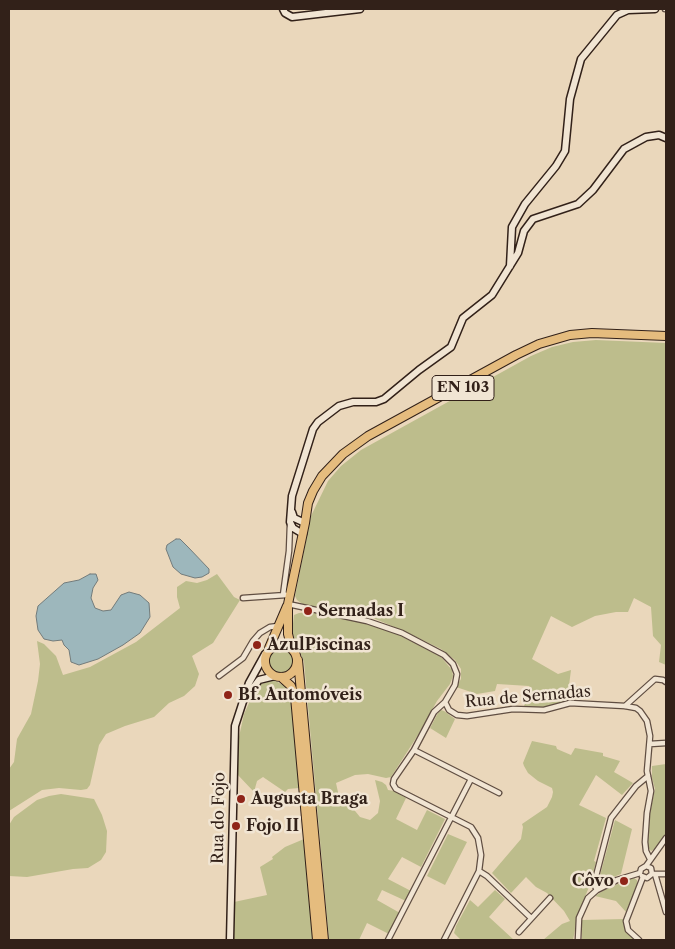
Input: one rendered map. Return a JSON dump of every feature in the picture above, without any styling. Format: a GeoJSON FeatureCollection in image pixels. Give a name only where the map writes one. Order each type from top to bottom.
{"type":"FeatureCollection","features":[{"type":"Feature","properties":{"kind":"main road"},"geometry":{"type":"LineString","coordinates":[[283,9],[285,13],[292,17],[360,9]]}},
{"type":"Feature","properties":{"kind":"main road"},"geometry":{"type":"LineString","coordinates":[[510,266],[512,227],[525,204],[556,166],[565,150],[570,99],[581,59],[617,15],[628,10],[655,9]]}},
{"type":"Feature","properties":{"kind":"main road"},"geometry":{"type":"LineString","coordinates":[[303,534],[293,528],[290,522],[290,508],[313,429],[318,422],[339,406],[353,402],[376,402],[384,399],[451,347],[463,318],[492,295],[518,253],[524,231],[534,219],[578,204],[593,190],[624,149],[646,137],[659,135],[666,138]]}},
{"type":"Feature","properties":{"kind":"main road","name":"EN 103"},"geometry":{"type":"LineString","coordinates":[[267,652],[287,598],[305,523],[315,497],[334,467],[346,455],[519,357],[549,344],[584,337],[666,338]]}},
{"type":"Feature","properties":{"kind":"main road"},"geometry":{"type":"LineString","coordinates":[[290,508],[294,518],[305,523]]}},
{"type":"Feature","properties":{"kind":"main road","name":"EN 103"},"geometry":{"type":"LineString","coordinates":[[278,676],[286,676],[294,670],[298,660],[292,649],[288,634],[287,598]]}},
{"type":"Feature","properties":{"kind":"main road"},"geometry":{"type":"LineString","coordinates":[[292,649],[283,644],[273,646],[267,652],[265,665],[270,673],[278,676],[290,686],[295,697],[317,940]]}},
{"type":"Feature","properties":{"kind":"main road","name":"Rua do Fojo"},"geometry":{"type":"LineString","coordinates":[[230,940],[234,750],[237,719],[250,683],[267,652]]}},
{"type":"Feature","properties":{"kind":"main road"},"geometry":{"type":"LineString","coordinates":[[298,660],[324,940]]}},
{"type":"Feature","properties":{"kind":"main road","name":"Rua do Fojo"},"geometry":{"type":"LineString","coordinates":[[245,698],[259,680],[278,676]]}},
{"type":"Feature","properties":{"kind":"street"},"geometry":{"type":"LineString","coordinates":[[243,598],[287,598],[290,522]]}},
{"type":"Feature","properties":{"kind":"street","name":"Rua de Sernadas"},"geometry":{"type":"LineString","coordinates":[[287,598],[402,633],[438,651],[453,664],[457,674],[454,685],[444,702],[453,714],[462,716],[512,709],[544,710],[570,703],[636,708],[644,716],[649,728],[648,776],[652,791],[647,813],[646,847],[650,859]]}},
{"type":"Feature","properties":{"kind":"street"},"geometry":{"type":"LineString","coordinates":[[219,676],[243,658],[260,633],[270,626],[278,626]]}},
{"type":"Feature","properties":{"kind":"street"},"geometry":{"type":"LineString","coordinates":[[625,706],[655,679],[666,682]]}},
{"type":"Feature","properties":{"kind":"street"},"geometry":{"type":"LineString","coordinates":[[444,702],[434,712],[414,750],[394,779],[394,787],[471,827],[476,833],[481,855],[479,871],[444,940]]}},
{"type":"Feature","properties":{"kind":"street"},"geometry":{"type":"LineString","coordinates":[[650,744],[666,744]]}},
{"type":"Feature","properties":{"kind":"street"},"geometry":{"type":"LineString","coordinates":[[414,750],[499,793]]}},
{"type":"Feature","properties":{"kind":"street"},"geometry":{"type":"LineString","coordinates":[[597,890],[594,884],[611,818],[636,786],[648,776]]}},
{"type":"Feature","properties":{"kind":"street"},"geometry":{"type":"LineString","coordinates":[[388,940],[471,779]]}},
{"type":"Feature","properties":{"kind":"street"},"geometry":{"type":"LineString","coordinates":[[640,873],[642,867],[646,866],[666,838]]}},
{"type":"Feature","properties":{"kind":"street"},"geometry":{"type":"LineString","coordinates":[[646,866],[651,868],[654,874],[666,912]]}},
{"type":"Feature","properties":{"kind":"street"},"geometry":{"type":"LineString","coordinates":[[479,871],[487,876],[531,918]]}},
{"type":"Feature","properties":{"kind":"street"},"geometry":{"type":"LineString","coordinates":[[578,940],[577,930],[581,912],[588,898],[597,890],[628,875],[640,873]]}},
{"type":"Feature","properties":{"kind":"street"},"geometry":{"type":"LineString","coordinates":[[640,873],[643,877],[648,878],[654,874],[666,874]]}},
{"type":"Feature","properties":{"kind":"street"},"geometry":{"type":"LineString","coordinates":[[640,940],[628,930],[626,921],[643,877]]}},
{"type":"Feature","properties":{"kind":"street"},"geometry":{"type":"LineString","coordinates":[[519,932],[550,898]]}},
{"type":"Feature","properties":{"kind":"green space"},"geometry":{"type":"Polygon","coordinates":[[[596,340],[666,343],[666,665],[659,662],[661,645],[653,636],[651,607],[634,598],[628,612],[595,616],[572,627],[551,616],[532,659],[558,674],[571,670],[567,701],[546,708],[524,706],[530,690],[529,686],[497,684],[495,691],[477,694],[456,687],[461,679],[461,669],[455,660],[441,649],[373,618],[305,606],[297,600],[295,596],[311,516],[328,481],[341,466],[361,450],[531,356],[552,347],[573,342],[596,340]]]}},
{"type":"Feature","properties":{"kind":"green space"},"geometry":{"type":"Polygon","coordinates":[[[217,574],[234,597],[240,600],[213,643],[192,656],[199,674],[195,686],[184,696],[169,703],[154,717],[106,734],[99,745],[90,785],[87,789],[59,788],[42,790],[9,811],[9,769],[14,762],[17,739],[31,714],[38,681],[40,664],[37,641],[44,644],[56,656],[63,675],[90,667],[136,642],[180,608],[177,587],[186,581],[197,583],[217,574]]]}},
{"type":"Feature","properties":{"kind":"green space"},"geometry":{"type":"Polygon","coordinates":[[[311,612],[348,618],[397,634],[441,657],[452,670],[453,676],[450,684],[437,701],[391,777],[386,778],[368,774],[355,775],[336,783],[341,806],[351,806],[360,817],[370,820],[378,813],[380,801],[375,780],[386,785],[388,790],[394,791],[406,798],[396,819],[417,830],[427,810],[445,819],[421,867],[402,857],[388,879],[411,891],[406,901],[382,890],[377,900],[400,913],[389,934],[367,923],[359,940],[329,940],[304,662],[292,632],[294,615],[311,612]]]}},
{"type":"Feature","properties":{"kind":"green space"},"geometry":{"type":"Polygon","coordinates":[[[274,649],[292,652],[294,664],[287,672],[274,672],[269,665],[269,656],[274,649]]]}},
{"type":"Feature","properties":{"kind":"green space"},"geometry":{"type":"Polygon","coordinates":[[[276,681],[286,687],[291,697],[299,788],[288,789],[285,792],[263,777],[257,781],[254,792],[237,774],[237,746],[244,714],[254,692],[259,685],[276,681]]]}},
{"type":"Feature","properties":{"kind":"green space"},"geometry":{"type":"Polygon","coordinates":[[[441,710],[455,719],[446,738],[430,728],[441,710]]]}},
{"type":"Feature","properties":{"kind":"green space"},"geometry":{"type":"Polygon","coordinates":[[[532,741],[556,746],[557,749],[571,755],[575,748],[603,753],[603,756],[620,761],[614,772],[633,783],[622,795],[596,775],[579,805],[606,818],[589,887],[578,914],[573,940],[543,940],[562,924],[570,921],[564,911],[547,893],[536,887],[526,877],[511,893],[492,873],[521,839],[522,824],[547,807],[552,797],[552,788],[538,781],[528,773],[524,766],[523,763],[532,741]]]}},
{"type":"Feature","properties":{"kind":"green space"},"geometry":{"type":"Polygon","coordinates":[[[666,764],[666,834],[655,849],[651,851],[648,847],[648,830],[655,789],[652,778],[652,766],[666,764]]]}},
{"type":"Feature","properties":{"kind":"green space"},"geometry":{"type":"Polygon","coordinates":[[[61,794],[94,799],[107,831],[106,852],[101,860],[88,868],[27,877],[9,876],[9,825],[14,817],[37,800],[61,794]]]}},
{"type":"Feature","properties":{"kind":"green space"},"geometry":{"type":"Polygon","coordinates":[[[615,820],[632,829],[621,874],[601,882],[599,879],[615,820]]]}},
{"type":"Feature","properties":{"kind":"green space"},"geometry":{"type":"Polygon","coordinates":[[[448,834],[467,842],[445,885],[427,876],[448,834]]]}},
{"type":"Feature","properties":{"kind":"green space"},"geometry":{"type":"Polygon","coordinates":[[[304,839],[313,940],[233,940],[234,902],[267,895],[260,867],[273,859],[272,857],[285,847],[304,839]]]}},
{"type":"Feature","properties":{"kind":"green space"},"geometry":{"type":"Polygon","coordinates":[[[634,878],[637,880],[637,885],[626,912],[616,901],[595,896],[609,887],[634,878]]]}},
{"type":"Feature","properties":{"kind":"green space"},"geometry":{"type":"Polygon","coordinates":[[[495,890],[505,899],[489,917],[514,940],[461,940],[454,933],[470,900],[478,907],[495,890]]]}},
{"type":"Feature","properties":{"kind":"green space"},"geometry":{"type":"Polygon","coordinates":[[[624,919],[627,932],[636,940],[582,940],[582,920],[624,919]]]}},
{"type":"Feature","properties":{"kind":"water"},"geometry":{"type":"Polygon","coordinates":[[[176,539],[180,539],[188,547],[209,569],[209,573],[195,578],[181,574],[173,567],[166,549],[167,545],[176,539]]]}},
{"type":"Feature","properties":{"kind":"water"},"geometry":{"type":"Polygon","coordinates":[[[90,574],[96,574],[98,580],[93,588],[91,598],[95,608],[103,611],[111,610],[121,595],[129,592],[140,595],[149,603],[150,617],[140,633],[123,645],[98,659],[79,665],[71,662],[69,650],[62,640],[44,639],[38,630],[36,616],[38,606],[64,583],[79,580],[90,574]]]}},
{"type":"Feature","properties":{"kind":"place","name":"Sernadas I"},"geometry":{"type":"Point","coordinates":[308,611]}},
{"type":"Feature","properties":{"kind":"place","name":"AzulPiscinas"},"geometry":{"type":"Point","coordinates":[257,645]}},
{"type":"Feature","properties":{"kind":"place","name":"Bf. Automóveis"},"geometry":{"type":"Point","coordinates":[228,695]}},
{"type":"Feature","properties":{"kind":"place","name":"Augusta Braga"},"geometry":{"type":"Point","coordinates":[241,799]}},
{"type":"Feature","properties":{"kind":"place","name":"Fojo II"},"geometry":{"type":"Point","coordinates":[236,826]}},
{"type":"Feature","properties":{"kind":"place","name":"Côvo"},"geometry":{"type":"Point","coordinates":[624,881]}}]}
